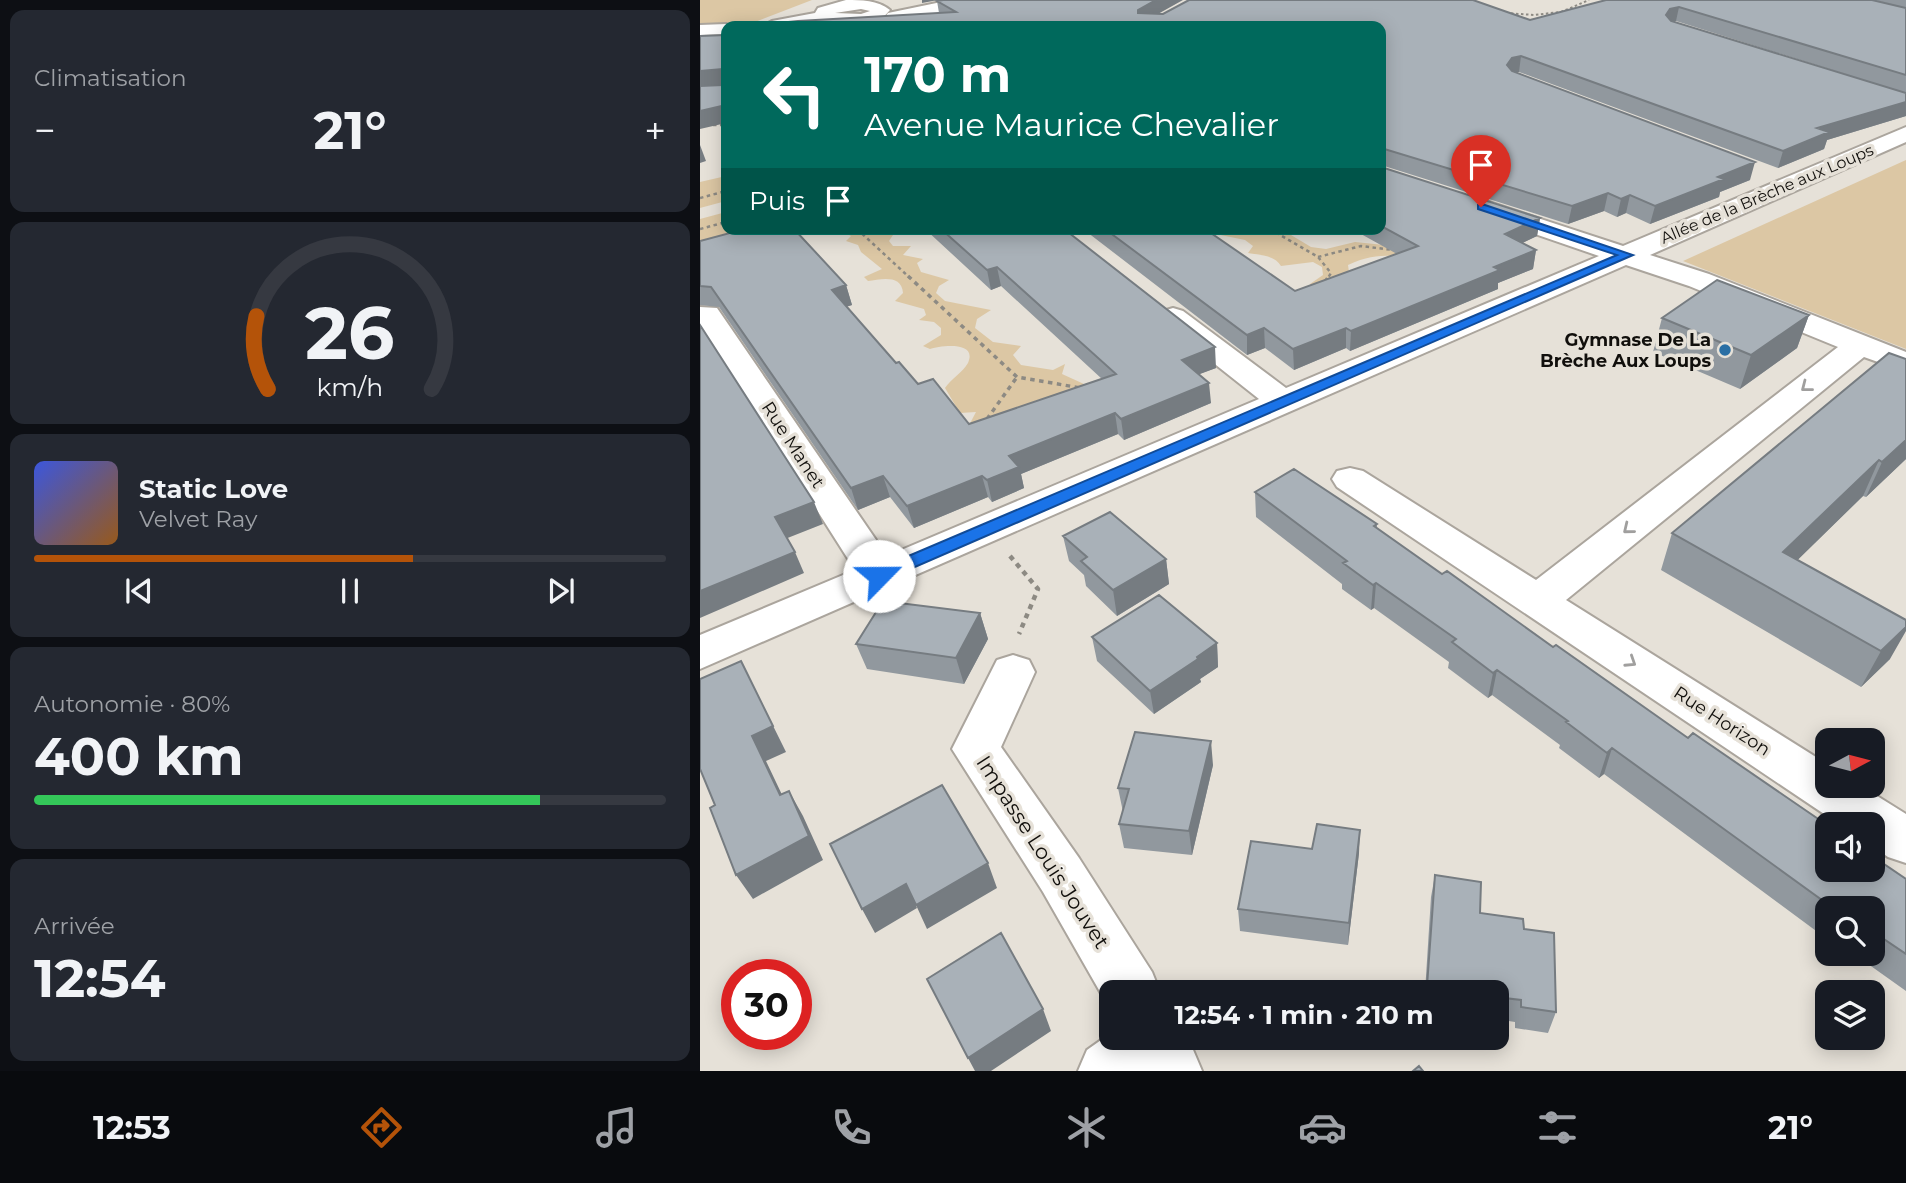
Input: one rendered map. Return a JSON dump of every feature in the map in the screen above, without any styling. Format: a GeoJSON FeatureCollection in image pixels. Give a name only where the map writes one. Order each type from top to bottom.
{"type":"FeatureCollection","features":[{"type":"Feature","properties":{"kind":"street"},"geometry":{"type":"LineString","coordinates":[[805,21],[825,18],[851,20],[874,9],[975,0]]}},
{"type":"Feature","properties":{"kind":"street"},"geometry":{"type":"LineString","coordinates":[[874,9],[914,21]]}},
{"type":"Feature","properties":{"kind":"street"},"geometry":{"type":"LineString","coordinates":[[700,30],[721,29]]}},
{"type":"Feature","properties":{"kind":"street","name":"Allée de la Brèche aux Loups"},"geometry":{"type":"LineString","coordinates":[[700,653],[1906,134]]}},
{"type":"Feature","properties":{"kind":"street"},"geometry":{"type":"LineString","coordinates":[[1764,174],[1789,184]]}},
{"type":"Feature","properties":{"kind":"street"},"geometry":{"type":"LineString","coordinates":[[1469,203],[1699,280],[1906,363]]}},
{"type":"Feature","properties":{"kind":"street"},"geometry":{"type":"LineString","coordinates":[[1157,303],[1284,402]]}},
{"type":"Feature","properties":{"kind":"street","name":"Rue Manet"},"geometry":{"type":"LineString","coordinates":[[707,314],[879,576]]}},
{"type":"Feature","properties":{"kind":"street"},"geometry":{"type":"LineString","coordinates":[[1537,601],[1860,345]]}},
{"type":"Feature","properties":{"kind":"street","name":"Rue Horizon"},"geometry":{"type":"LineString","coordinates":[[1350,480],[1906,841]]}},
{"type":"Feature","properties":{"kind":"street","name":"Impasse Louis Jouvet"},"geometry":{"type":"LineString","coordinates":[[1013,672],[976,749],[1061,875],[1125,980]]}},
{"type":"Feature","properties":{"kind":"street"},"geometry":{"type":"LineString","coordinates":[[1108,1071],[1139,1050]]}},
{"type":"Feature","properties":{"kind":"street"},"geometry":{"type":"LineString","coordinates":[[1162,1050],[1172,1071]]}},
{"type":"Feature","properties":{"kind":"path"},"geometry":{"type":"LineString","coordinates":[[1553,17],[1588,0]]}},
{"type":"Feature","properties":{"kind":"path"},"geometry":{"type":"LineString","coordinates":[[1499,11],[1534,15],[1561,12]]}},
{"type":"Feature","properties":{"kind":"path"},"geometry":{"type":"LineString","coordinates":[[713,125],[721,125]]}},
{"type":"Feature","properties":{"kind":"path"},"geometry":{"type":"LineString","coordinates":[[700,198],[721,192]]}},
{"type":"Feature","properties":{"kind":"path"},"geometry":{"type":"LineString","coordinates":[[700,229],[721,223]]}},
{"type":"Feature","properties":{"kind":"path"},"geometry":{"type":"LineString","coordinates":[[863,235],[1017,377],[1085,388]]}},
{"type":"Feature","properties":{"kind":"path"},"geometry":{"type":"LineString","coordinates":[[1280,235],[1318,257],[1331,272],[1322,286]]}},
{"type":"Feature","properties":{"kind":"path"},"geometry":{"type":"LineString","coordinates":[[1318,257],[1361,246],[1402,251]]}},
{"type":"Feature","properties":{"kind":"path"},"geometry":{"type":"LineString","coordinates":[[986,421],[1017,377]]}},
{"type":"Feature","properties":{"kind":"path"},"geometry":{"type":"LineString","coordinates":[[987,529],[1038,589],[1011,653],[1013,672]]}},
{"type":"Feature","properties":{"kind":"shaded area"},"geometry":{"type":"Polygon","coordinates":[[[700,0],[812,0],[758,21],[721,21],[721,24],[700,25],[700,0]]]}},
{"type":"Feature","properties":{"kind":"shaded area"},"geometry":{"type":"Polygon","coordinates":[[[1906,160],[1906,349],[1683,261],[1906,160]]]}},
{"type":"Feature","properties":{"kind":"shaded area"},"geometry":{"type":"Polygon","coordinates":[[[721,177],[721,202],[700,208],[700,182],[721,177]]]}},
{"type":"Feature","properties":{"kind":"shaded area"},"geometry":{"type":"Polygon","coordinates":[[[721,213],[721,235],[743,235],[700,246],[700,219],[721,213]]]}},
{"type":"Feature","properties":{"kind":"shaded area"},"geometry":{"type":"Polygon","coordinates":[[[849,235],[893,235],[889,241],[893,246],[911,246],[903,255],[923,259],[917,263],[921,272],[949,280],[939,286],[936,293],[945,301],[991,310],[977,319],[975,328],[993,342],[1021,346],[1013,355],[1021,365],[1053,370],[1065,364],[1062,374],[1084,384],[1107,388],[1037,400],[966,431],[976,412],[960,413],[945,388],[968,363],[968,351],[956,346],[930,349],[923,346],[941,335],[941,328],[934,322],[919,320],[926,315],[924,309],[895,301],[903,293],[902,287],[895,280],[868,281],[864,277],[882,269],[861,252],[858,245],[846,241],[851,236],[849,235]]]}},
{"type":"Feature","properties":{"kind":"shaded area"},"geometry":{"type":"Polygon","coordinates":[[[1221,235],[1291,235],[1311,247],[1326,249],[1355,242],[1443,251],[1413,256],[1371,257],[1356,261],[1348,265],[1349,272],[1323,307],[1310,284],[1323,275],[1322,267],[1313,262],[1281,266],[1271,258],[1248,253],[1253,246],[1245,240],[1221,235]]]}},
{"type":"Feature","properties":{"kind":"building"},"geometry":{"type":"Polygon","coordinates":[[[1156,0],[1138,10],[1138,13],[1163,14],[1189,0],[1473,0],[1530,20],[1606,0],[1872,0],[1906,8],[1906,75],[1679,7],[1670,9],[1666,15],[1671,21],[1906,93],[1906,102],[1817,128],[1829,132],[1783,151],[1521,56],[1512,58],[1507,65],[1512,71],[1755,162],[1718,177],[1724,179],[1655,206],[1630,195],[1621,199],[1608,193],[1572,206],[1386,150],[1386,21],[798,21],[956,12],[937,1],[1156,0]]]}},
{"type":"Feature","properties":{"kind":"building"},"geometry":{"type":"Polygon","coordinates":[[[721,35],[721,69],[700,71],[700,36],[721,35]]]}},
{"type":"Feature","properties":{"kind":"building"},"geometry":{"type":"Polygon","coordinates":[[[721,85],[721,106],[700,111],[700,86],[721,85]]]}},
{"type":"Feature","properties":{"kind":"building"},"geometry":{"type":"Polygon","coordinates":[[[1386,169],[1540,218],[1505,234],[1536,250],[1494,267],[1500,270],[1351,331],[1346,328],[1293,349],[1264,328],[1247,335],[1113,235],[1214,235],[1295,291],[1418,246],[1386,229],[1386,169]]]}},
{"type":"Feature","properties":{"kind":"building"},"geometry":{"type":"Polygon","coordinates":[[[722,235],[800,235],[846,285],[832,290],[896,363],[899,362],[918,384],[933,379],[969,424],[1116,374],[997,267],[987,270],[948,235],[1072,235],[1215,347],[1182,360],[1209,383],[1121,419],[1115,413],[1009,456],[1019,467],[987,480],[982,476],[907,506],[883,476],[851,488],[711,287],[700,286],[700,241],[722,235]]]}},
{"type":"Feature","properties":{"kind":"building"},"geometry":{"type":"Polygon","coordinates":[[[1717,280],[1809,315],[1751,355],[1662,318],[1717,280]]]}},
{"type":"Feature","properties":{"kind":"building"},"geometry":{"type":"Polygon","coordinates":[[[700,325],[814,502],[775,517],[795,552],[700,591],[700,325]]]}},
{"type":"Feature","properties":{"kind":"building"},"geometry":{"type":"Polygon","coordinates":[[[1889,353],[1906,359],[1906,440],[1882,462],[1879,460],[1783,552],[1906,620],[1906,627],[1881,651],[1672,533],[1889,353]]]}},
{"type":"Feature","properties":{"kind":"building"},"geometry":{"type":"Polygon","coordinates":[[[1294,469],[1377,524],[1374,526],[1442,574],[1447,571],[1688,738],[1693,733],[1815,817],[1815,882],[1885,882],[1885,865],[1906,879],[1906,954],[1885,940],[1885,896],[1816,896],[1612,748],[1607,753],[1497,670],[1493,673],[1452,642],[1456,639],[1376,583],[1373,585],[1343,563],[1347,561],[1255,492],[1294,469]]]}},
{"type":"Feature","properties":{"kind":"building"},"geometry":{"type":"Polygon","coordinates":[[[1110,512],[1166,559],[1113,590],[1081,561],[1087,557],[1063,536],[1110,512]]]}},
{"type":"Feature","properties":{"kind":"building"},"geometry":{"type":"Polygon","coordinates":[[[1159,595],[1217,643],[1150,691],[1092,637],[1159,595]]]}},
{"type":"Feature","properties":{"kind":"building"},"geometry":{"type":"Polygon","coordinates":[[[883,601],[980,613],[956,658],[856,644],[883,601]]]}},
{"type":"Feature","properties":{"kind":"building"},"geometry":{"type":"Polygon","coordinates":[[[741,661],[773,726],[752,736],[780,795],[789,791],[809,836],[736,875],[710,808],[715,805],[700,769],[700,679],[741,661]]]}},
{"type":"Feature","properties":{"kind":"building"},"geometry":{"type":"Polygon","coordinates":[[[1135,732],[1211,741],[1189,831],[1119,824],[1129,789],[1118,788],[1135,732]]]}},
{"type":"Feature","properties":{"kind":"building"},"geometry":{"type":"Polygon","coordinates":[[[942,785],[988,863],[916,905],[906,884],[862,909],[830,844],[942,785]]]}},
{"type":"Feature","properties":{"kind":"building"},"geometry":{"type":"Polygon","coordinates":[[[1317,824],[1360,830],[1349,923],[1238,909],[1251,841],[1312,849],[1317,824]]]}},
{"type":"Feature","properties":{"kind":"building"},"geometry":{"type":"Polygon","coordinates":[[[1435,875],[1481,882],[1480,913],[1523,919],[1524,929],[1554,933],[1556,1012],[1521,1007],[1521,1000],[1509,999],[1509,980],[1427,980],[1435,875]]]}},
{"type":"Feature","properties":{"kind":"building"},"geometry":{"type":"Polygon","coordinates":[[[1001,933],[1043,1009],[968,1058],[927,979],[1001,933]]]}},
{"type":"Feature","properties":{"kind":"place","name":"Gymnase De La Brèche Aux Loups"},"geometry":{"type":"Point","coordinates":[1725,350]}},
{"type":"Feature","properties":{"kind":"route"},"geometry":{"type":"LineString","coordinates":[[879,576],[1600,264],[1628,255],[1481,207]]}}]}
